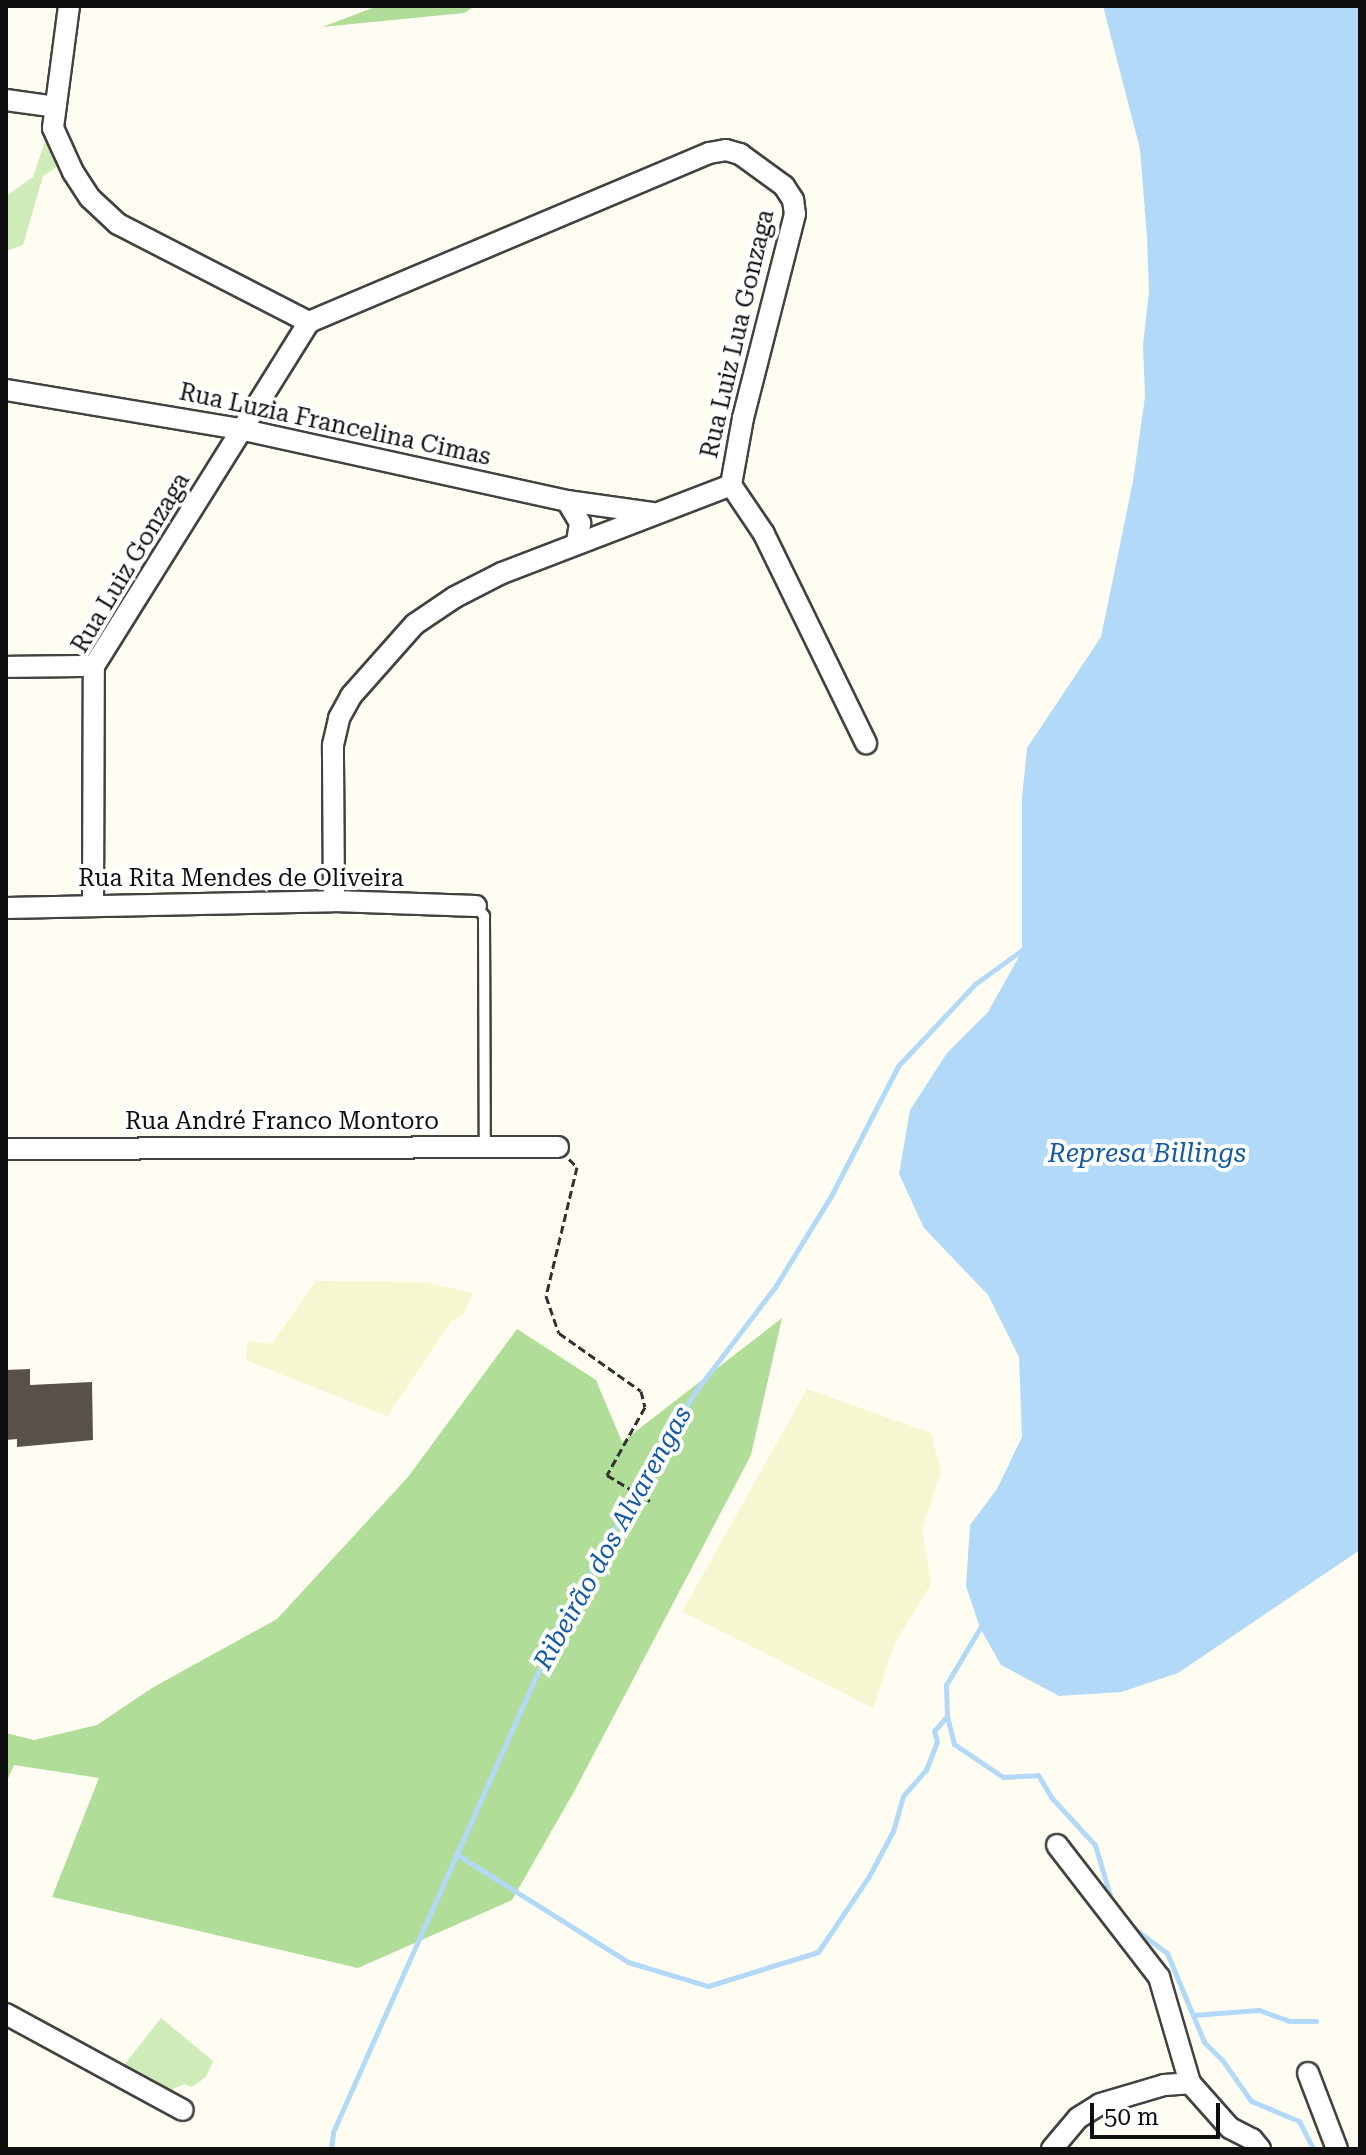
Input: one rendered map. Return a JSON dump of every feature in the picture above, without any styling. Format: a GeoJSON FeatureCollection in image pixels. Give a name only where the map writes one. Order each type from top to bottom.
{"type":"FeatureCollection","features":[{"type":"Feature","properties":{"kind":"street"},"geometry":{"type":"LineString","coordinates":[[69,6],[53,128],[73,172],[90,198],[118,224],[309,322]]}},
{"type":"Feature","properties":{"kind":"street"},"geometry":{"type":"LineString","coordinates":[[6,100],[56,107]]}},
{"type":"Feature","properties":{"kind":"street","name":"Rua Luiz Lua Gonzaga"},"geometry":{"type":"LineString","coordinates":[[309,322],[685,161],[726,150],[740,154],[784,186],[793,200],[795,214],[743,418],[731,485],[764,534],[866,743]]}},
{"type":"Feature","properties":{"kind":"street","name":"Rua Luiz Gonzaga"},"geometry":{"type":"LineString","coordinates":[[93,906],[94,666],[309,322]]}},
{"type":"Feature","properties":{"kind":"street","name":"Rua Luzia Francelina Cimas"},"geometry":{"type":"LineString","coordinates":[[6,390],[244,430],[567,501],[652,513]]}},
{"type":"Feature","properties":{"kind":"street"},"geometry":{"type":"LineString","coordinates":[[334,901],[333,745],[339,718],[351,696],[415,624],[455,597],[577,542],[731,485]]}},
{"type":"Feature","properties":{"kind":"street"},"geometry":{"type":"LineString","coordinates":[[567,501],[580,523],[577,542]]}},
{"type":"Feature","properties":{"kind":"street"},"geometry":{"type":"LineString","coordinates":[[6,667],[94,666]]}},
{"type":"Feature","properties":{"kind":"street","name":"Rua Rita Mendes de Oliveira"},"geometry":{"type":"LineString","coordinates":[[6,908],[334,901],[476,906]]}},
{"type":"Feature","properties":{"kind":"street","name":"Rua André Franco Montoro"},"geometry":{"type":"LineString","coordinates":[[6,1149],[558,1147]]}},
{"type":"Feature","properties":{"kind":"street"},"geometry":{"type":"LineString","coordinates":[[1057,1845],[1159,1977],[1190,2083],[1230,2128],[1252,2139],[1260,2149]]}},
{"type":"Feature","properties":{"kind":"street"},"geometry":{"type":"LineString","coordinates":[[6,2014],[183,2110]]}},
{"type":"Feature","properties":{"kind":"street"},"geometry":{"type":"LineString","coordinates":[[1308,2073],[1337,2149]]}},
{"type":"Feature","properties":{"kind":"street"},"geometry":{"type":"LineString","coordinates":[[1052,2149],[1078,2118],[1100,2104],[1164,2085],[1190,2083]]}},
{"type":"Feature","properties":{"kind":"lane"},"geometry":{"type":"LineString","coordinates":[[476,906],[484,916],[485,1147]]}},
{"type":"Feature","properties":{"kind":"path"},"geometry":{"type":"LineString","coordinates":[[558,1147],[577,1167],[546,1296],[559,1333],[641,1391],[645,1407],[607,1475],[650,1501]]}},
{"type":"Feature","properties":{"kind":"green space"},"geometry":{"type":"Polygon","coordinates":[[[378,6],[475,6],[464,13],[322,27],[378,6]]]}},
{"type":"Feature","properties":{"kind":"green space"},"geometry":{"type":"Polygon","coordinates":[[[47,136],[66,161],[43,176],[23,245],[6,251],[6,196],[33,177],[47,136]]]}},
{"type":"Feature","properties":{"kind":"green space"},"geometry":{"type":"Polygon","coordinates":[[[316,1281],[424,1282],[473,1293],[463,1316],[452,1320],[387,1416],[246,1360],[248,1341],[272,1344],[316,1281]]]}},
{"type":"Feature","properties":{"kind":"green space"},"geometry":{"type":"Polygon","coordinates":[[[782,1318],[751,1455],[575,1790],[512,1900],[358,1968],[52,1897],[99,1778],[14,1765],[6,1783],[6,1733],[34,1740],[97,1725],[152,1688],[277,1619],[408,1477],[517,1329],[596,1380],[622,1442],[782,1318]]]}},
{"type":"Feature","properties":{"kind":"green space"},"geometry":{"type":"Polygon","coordinates":[[[807,1389],[931,1433],[941,1473],[922,1529],[931,1584],[895,1643],[873,1708],[682,1612],[807,1389]]]}},
{"type":"Feature","properties":{"kind":"green space"},"geometry":{"type":"Polygon","coordinates":[[[161,2018],[213,2061],[206,2077],[192,2087],[184,2084],[171,2090],[124,2065],[161,2018]]]}},
{"type":"Feature","properties":{"kind":"water","name":"Represa Billings"},"geometry":{"type":"Polygon","coordinates":[[[1103,6],[1360,6],[1360,1550],[1178,1673],[1121,1692],[1059,1696],[1001,1665],[980,1628],[966,1586],[970,1525],[997,1489],[1022,1437],[1019,1357],[988,1295],[924,1228],[899,1174],[910,1110],[947,1053],[988,1012],[1022,951],[1022,798],[1027,748],[1101,637],[1133,481],[1145,397],[1143,345],[1149,291],[1147,238],[1140,149],[1103,6]]]}},
{"type":"Feature","properties":{"kind":"building"},"geometry":{"type":"Polygon","coordinates":[[[30,1369],[30,1385],[92,1382],[93,1440],[17,1447],[17,1439],[6,1440],[6,1370],[30,1369]]]}},
{"type":"Feature","properties":{"kind":"waterway","name":"Ribeirão dos Alvarengas"},"geometry":{"type":"LineString","coordinates":[[331,2149],[333,2132],[533,1682],[639,1482],[695,1392],[775,1287],[831,1196],[898,1066],[975,984],[1022,950]]}},
{"type":"Feature","properties":{"kind":"waterway"},"geometry":{"type":"LineString","coordinates":[[456,1854],[628,1962],[708,1986],[818,1952],[868,1878],[893,1831],[903,1796],[926,1770],[937,1742],[934,1731],[947,1716],[946,1685],[980,1628]]}},
{"type":"Feature","properties":{"kind":"waterway"},"geometry":{"type":"LineString","coordinates":[[947,1716],[954,1744],[1003,1777],[1038,1775],[1051,1797],[1095,1845],[1112,1902]]}},
{"type":"Feature","properties":{"kind":"waterway"},"geometry":{"type":"LineString","coordinates":[[1132,1927],[1167,1953],[1204,2042],[1223,2061],[1251,2101],[1299,2121],[1313,2149]]}},
{"type":"Feature","properties":{"kind":"waterway"},"geometry":{"type":"LineString","coordinates":[[1193,2015],[1259,2010],[1289,2021],[1316,2021]]}}]}
